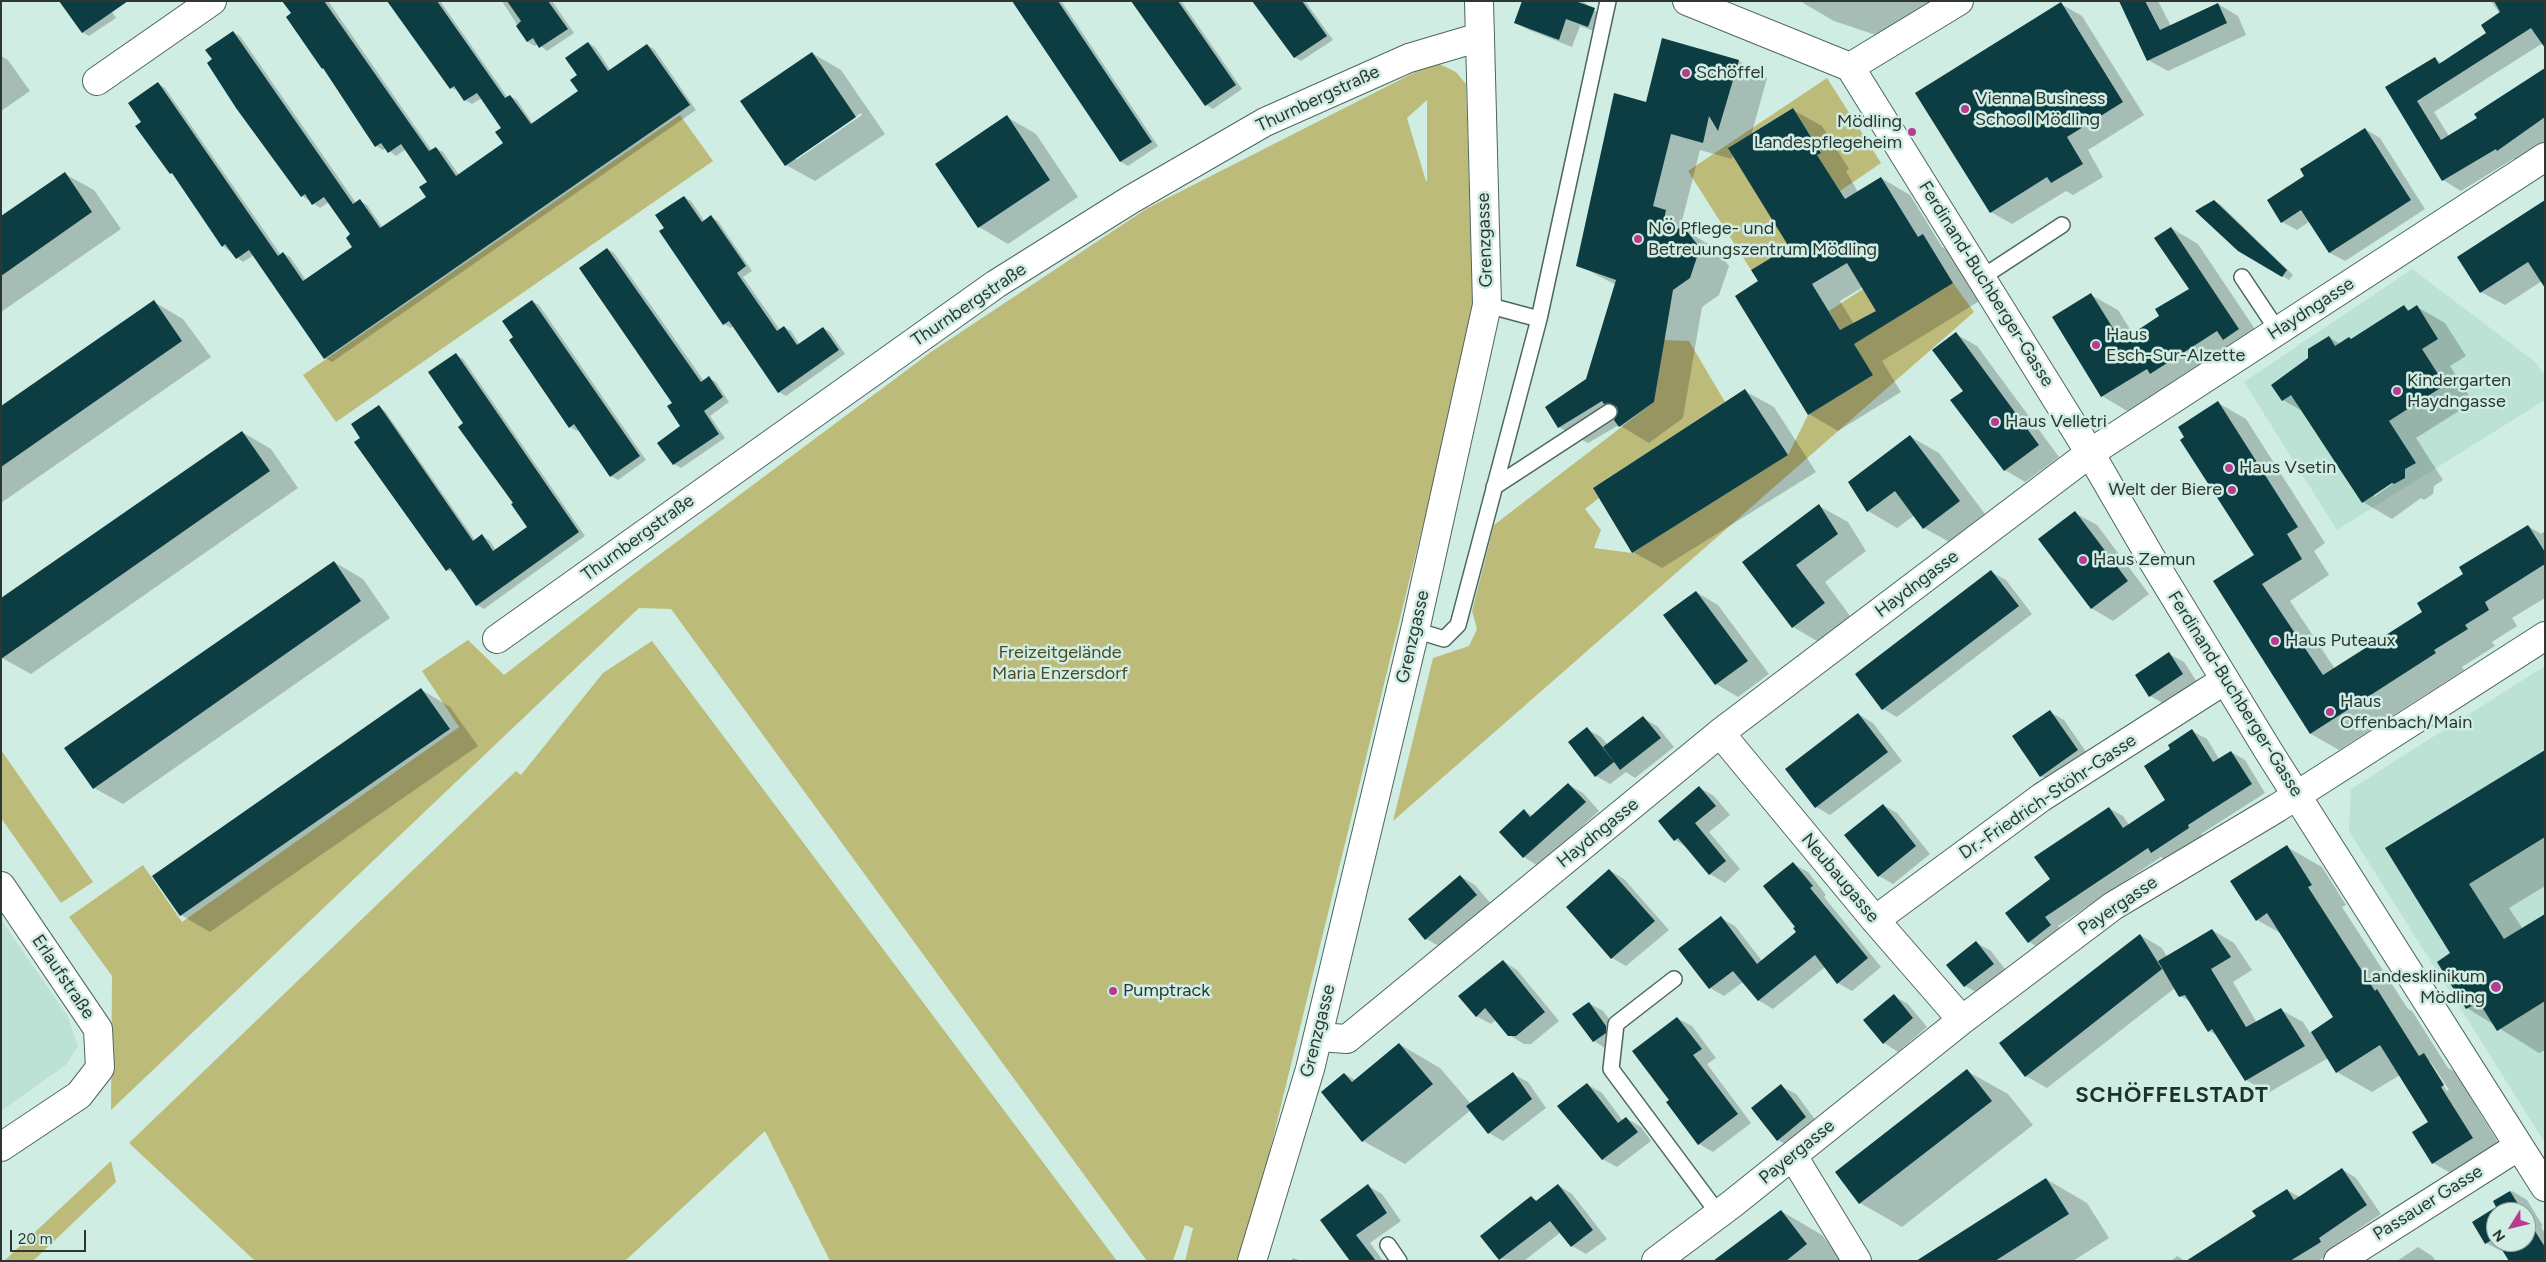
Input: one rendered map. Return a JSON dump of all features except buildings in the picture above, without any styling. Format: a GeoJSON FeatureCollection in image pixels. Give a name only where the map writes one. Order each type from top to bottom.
{"type":"FeatureCollection","features":[{"type":"Feature","properties":{"kind":"street"},"geometry":{"type":"LineString","coordinates":[[97,81],[212,1]]}},
{"type":"Feature","properties":{"kind":"street","name":"Grenzgasse"},"geometry":{"type":"LineString","coordinates":[[1252,1261],[1318,1037],[1415,630],[1487,305],[1480,1]]}},
{"type":"Feature","properties":{"kind":"street"},"geometry":{"type":"LineString","coordinates":[[1687,1],[1850,67],[1959,1]]}},
{"type":"Feature","properties":{"kind":"street","name":"Thurnbergstraße"},"geometry":{"type":"LineString","coordinates":[[497,640],[996,284],[1130,200],[1265,122],[1408,58],[1480,37]]}},
{"type":"Feature","properties":{"kind":"street","name":"Ferdinand-Buchberger-Gasse"},"geometry":{"type":"LineString","coordinates":[[1850,67],[2090,453],[2225,680],[2545,1187]]}},
{"type":"Feature","properties":{"kind":"street","name":"Haydngasse"},"geometry":{"type":"LineString","coordinates":[[1318,1037],[1347,1039],[1720,733],[2090,453],[2545,157]]}},
{"type":"Feature","properties":{"kind":"street","name":"Payergasse"},"geometry":{"type":"LineString","coordinates":[[1656,1261],[1793,1156],[1962,1020],[2113,906],[2297,794],[2545,636]]}},
{"type":"Feature","properties":{"kind":"street","name":"Dr.-Friedrich-Stöhr-Gasse"},"geometry":{"type":"LineString","coordinates":[[1875,920],[2042,797],[2225,680]]}},
{"type":"Feature","properties":{"kind":"street","name":"Neubaugasse"},"geometry":{"type":"LineString","coordinates":[[1720,733],[1875,920],[1962,1020]]}},
{"type":"Feature","properties":{"kind":"street","name":"Erlaufstraße"},"geometry":{"type":"LineString","coordinates":[[1,886],[98,1029],[100,1068],[79,1095],[1,1147]]}},
{"type":"Feature","properties":{"kind":"street","name":"Passauer Gasse"},"geometry":{"type":"LineString","coordinates":[[2338,1261],[2519,1146]]}},
{"type":"Feature","properties":{"kind":"street"},"geometry":{"type":"LineString","coordinates":[[1793,1156],[1857,1261]]}},
{"type":"Feature","properties":{"kind":"lane"},"geometry":{"type":"LineString","coordinates":[[1415,630],[1444,639],[1458,624],[1540,319],[1608,1]]}},
{"type":"Feature","properties":{"kind":"lane"},"geometry":{"type":"LineString","coordinates":[[1981,278],[2062,225]]}},
{"type":"Feature","properties":{"kind":"lane"},"geometry":{"type":"LineString","coordinates":[[2242,277],[2278,330]]}},
{"type":"Feature","properties":{"kind":"lane"},"geometry":{"type":"LineString","coordinates":[[1487,305],[1540,319]]}},
{"type":"Feature","properties":{"kind":"lane"},"geometry":{"type":"LineString","coordinates":[[1494,487],[1609,412]]}},
{"type":"Feature","properties":{"kind":"lane"},"geometry":{"type":"LineString","coordinates":[[1674,979],[1616,1024],[1611,1069],[1718,1213]]}},
{"type":"Feature","properties":{"kind":"lane"},"geometry":{"type":"LineString","coordinates":[[1388,1245],[1399,1261]]}},
{"type":"Feature","properties":{"kind":"shaded area","name":"Kindergarten Haydngasse"},"geometry":{"type":"Polygon","coordinates":[[[2412,269],[2534,361],[2545,375],[2545,400],[2337,530],[2244,382],[2412,269]]]}},
{"type":"Feature","properties":{"kind":"shaded area","name":"Landesklinikum Mödling"},"geometry":{"type":"Polygon","coordinates":[[[2545,666],[2545,1143],[2349,831],[2351,789],[2545,666]]]}},
{"type":"Feature","properties":{"kind":"shaded area"},"geometry":{"type":"Polygon","coordinates":[[[1,920],[67,1015],[78,1046],[67,1064],[1,1111],[1,920]]]}},
{"type":"Feature","properties":{"kind":"green space","name":"Freizeitgelände Maria Enzersdorf"},"geometry":{"type":"Polygon","coordinates":[[[1435,62],[1456,72],[1466,84],[1473,320],[1243,1261],[1185,1261],[1193,1228],[1185,1225],[1173,1261],[1147,1261],[671,609],[639,608],[111,1110],[112,976],[69,917],[143,865],[182,922],[459,727],[422,671],[468,640],[504,675],[643,567],[931,352],[1146,209],[1435,62]],[[1427,100],[1407,118],[1427,181],[1427,100]]]}},
{"type":"Feature","properties":{"kind":"green space"},"geometry":{"type":"Polygon","coordinates":[[[1827,78],[1881,163],[1840,191],[1817,155],[1821,152],[1793,108],[1729,147],[1789,247],[1751,270],[1688,171],[1827,78]]]}},
{"type":"Feature","properties":{"kind":"green space"},"geometry":{"type":"Polygon","coordinates":[[[680,115],[713,161],[336,422],[303,375],[680,115]]]}},
{"type":"Feature","properties":{"kind":"green space"},"geometry":{"type":"Polygon","coordinates":[[[1953,283],[1974,312],[1393,821],[1433,658],[1469,646],[1477,629],[1472,611],[1494,525],[1654,402],[1664,340],[1689,341],[1725,402],[1593,488],[1599,498],[1585,509],[1601,530],[1594,548],[1632,553],[1788,455],[1808,415],[1873,375],[1844,328],[1840,330],[1829,311],[1863,289],[1953,283]]]}},
{"type":"Feature","properties":{"kind":"green space"},"geometry":{"type":"Polygon","coordinates":[[[652,641],[1117,1261],[830,1261],[765,1131],[625,1261],[255,1261],[129,1143],[516,771],[521,775],[603,673],[652,641]]]}},
{"type":"Feature","properties":{"kind":"green space"},"geometry":{"type":"Polygon","coordinates":[[[1,750],[93,882],[61,903],[1,818],[1,750]]]}},
{"type":"Feature","properties":{"kind":"green space"},"geometry":{"type":"Polygon","coordinates":[[[111,1161],[116,1182],[33,1261],[4,1261],[111,1161]]]}},
{"type":"Feature","properties":{"kind":"place","name":"Schöffel"},"geometry":{"type":"Point","coordinates":[1686,73]}},
{"type":"Feature","properties":{"kind":"place","name":"Vienna Business School Mödling"},"geometry":{"type":"Point","coordinates":[1965,109]}},
{"type":"Feature","properties":{"kind":"place","name":"Mödling Landespflegeheim"},"geometry":{"type":"Point","coordinates":[1912,132]}},
{"type":"Feature","properties":{"kind":"place","name":"NÖ Pflege- und Betreuungszentrum Mödling"},"geometry":{"type":"Point","coordinates":[1638,239]}},
{"type":"Feature","properties":{"kind":"place","name":"Haus Esch-Sur-Alzette"},"geometry":{"type":"Point","coordinates":[2096,345]}},
{"type":"Feature","properties":{"kind":"place","name":"Kindergarten Haydngasse"},"geometry":{"type":"Point","coordinates":[2397,391]}},
{"type":"Feature","properties":{"kind":"place","name":"Haus Velletri"},"geometry":{"type":"Point","coordinates":[1995,422]}},
{"type":"Feature","properties":{"kind":"place","name":"Haus Vsetin"},"geometry":{"type":"Point","coordinates":[2229,468]}},
{"type":"Feature","properties":{"kind":"place","name":"Welt der Biere"},"geometry":{"type":"Point","coordinates":[2232,490]}},
{"type":"Feature","properties":{"kind":"place","name":"Haus Zemun"},"geometry":{"type":"Point","coordinates":[2083,560]}},
{"type":"Feature","properties":{"kind":"place","name":"Haus Puteaux"},"geometry":{"type":"Point","coordinates":[2275,641]}},
{"type":"Feature","properties":{"kind":"place","name":"Haus Offenbach/Main"},"geometry":{"type":"Point","coordinates":[2330,712]}},
{"type":"Feature","properties":{"kind":"place","name":"Landesklinikum Mödling"},"geometry":{"type":"Point","coordinates":[2496,987]}},
{"type":"Feature","properties":{"kind":"place","name":"Pumptrack"},"geometry":{"type":"Point","coordinates":[1113,991]}},
{"type":"Feature","properties":{"kind":"district","name":"SCHÖFFELSTADT"},"geometry":{"type":"Point","coordinates":[2172,1096]}}]}
